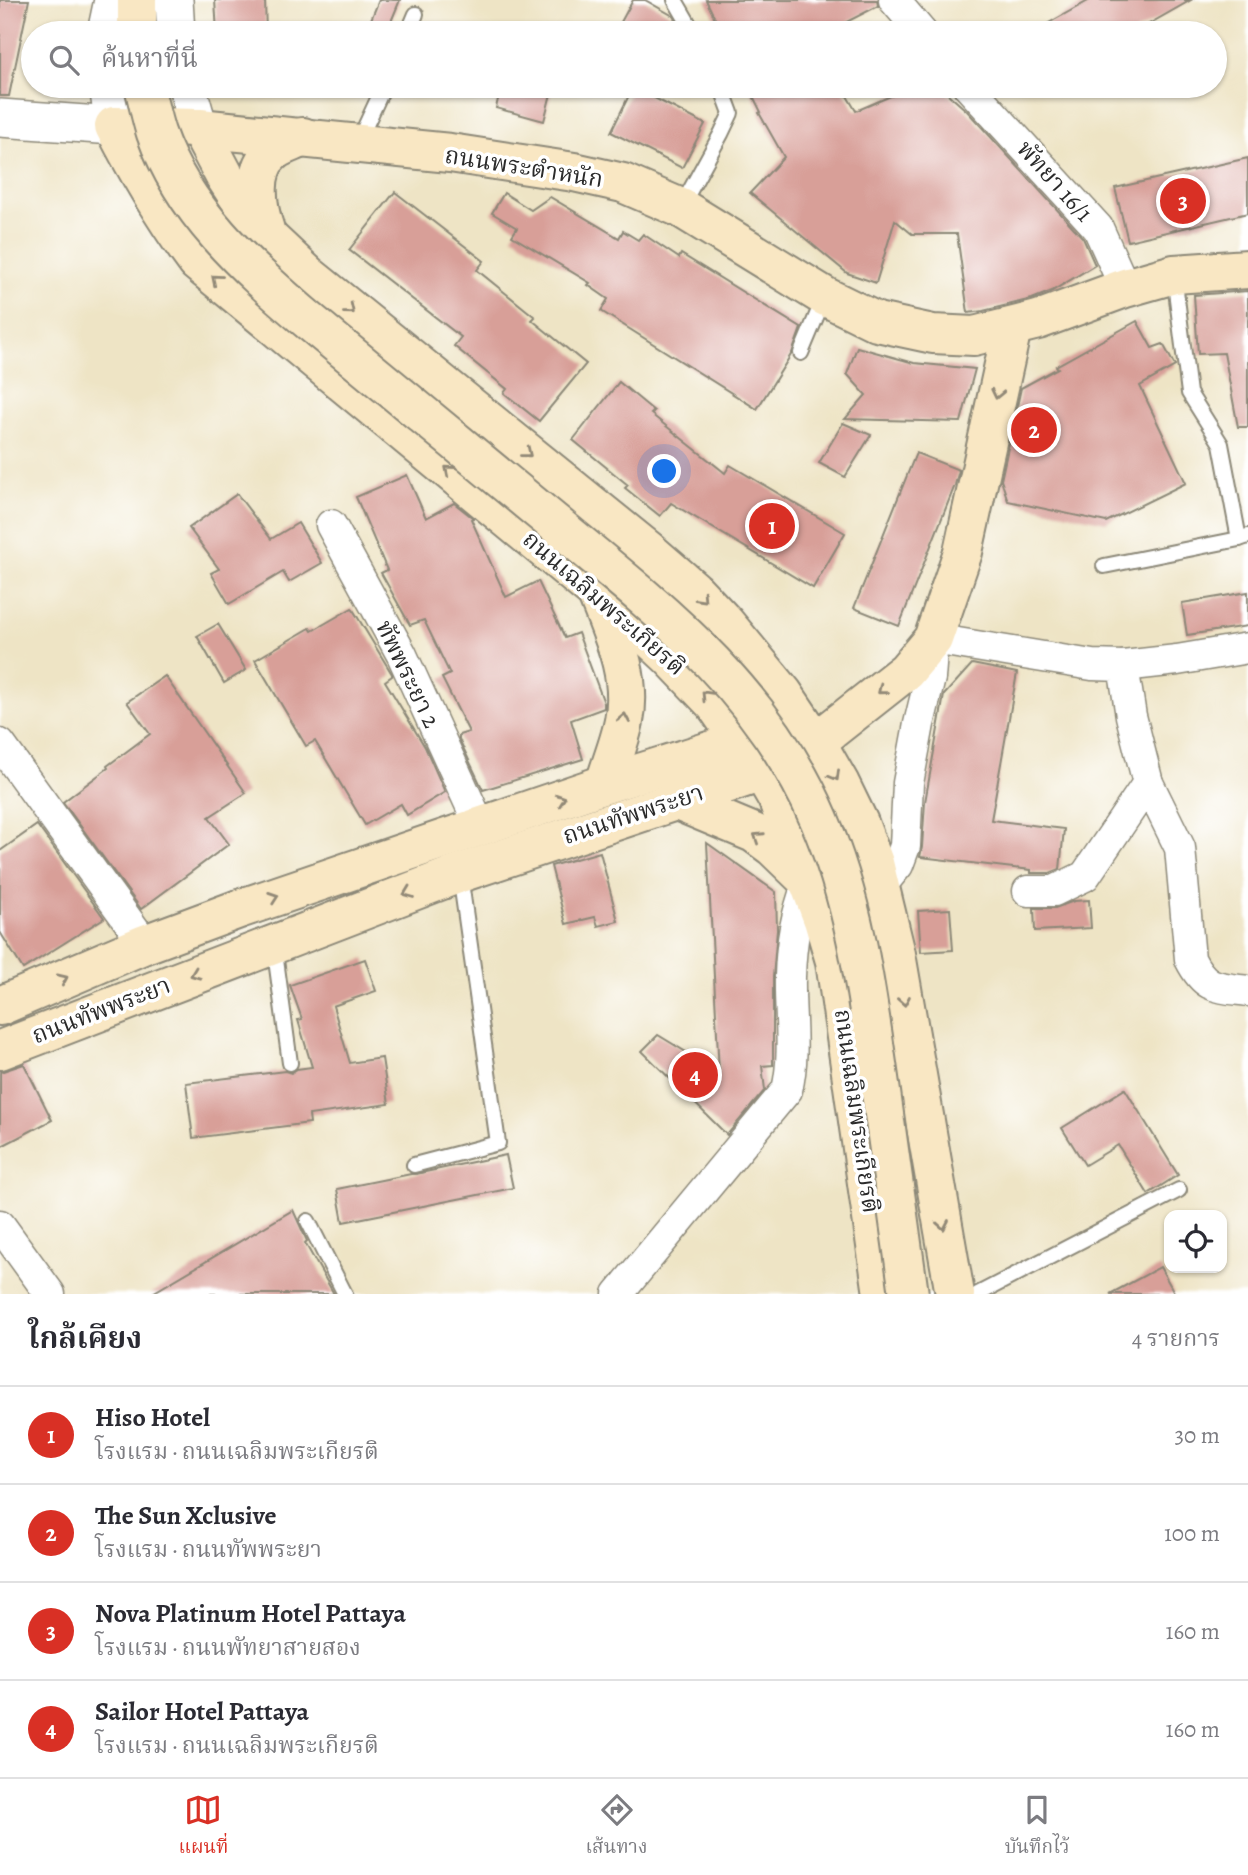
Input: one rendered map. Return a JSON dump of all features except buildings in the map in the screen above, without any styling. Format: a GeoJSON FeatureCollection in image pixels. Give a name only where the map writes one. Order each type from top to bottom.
{"type":"FeatureCollection","features":[{"type":"Feature","properties":{"kind":"main road"},"geometry":{"type":"LineString","coordinates":[[137,0],[137,21]]}},
{"type":"Feature","properties":{"kind":"main road"},"geometry":{"type":"LineString","coordinates":[[147,98],[156,133],[176,177],[201,216],[229,249],[287,302],[645,598],[704,652],[743,695],[777,739],[799,775],[819,819],[850,909],[865,977],[909,1294]]}},
{"type":"Feature","properties":{"kind":"main road","name":"ถนนพระตำหนัก"},"geometry":{"type":"LineString","coordinates":[[114,125],[199,128],[450,153],[574,172],[623,183],[681,208],[824,296],[877,322],[933,334],[974,337],[1038,320],[1125,288],[1174,274],[1248,269]]}},
{"type":"Feature","properties":{"kind":"main road","name":"ถนนเฉลิมพระเกียรติ"},"geometry":{"type":"LineString","coordinates":[[114,125],[150,193],[197,262],[603,596],[671,658],[715,704],[752,756],[777,798],[835,961],[883,1294]]}},
{"type":"Feature","properties":{"kind":"main road"},"geometry":{"type":"LineString","coordinates":[[199,128],[224,175],[259,229],[308,275],[694,590],[783,692],[808,730],[840,784],[874,863],[896,954],[955,1294]]}},
{"type":"Feature","properties":{"kind":"main road"},"geometry":{"type":"LineString","coordinates":[[267,236],[259,213],[257,190],[264,161],[274,151],[303,137]]}},
{"type":"Feature","properties":{"kind":"main road"},"geometry":{"type":"LineString","coordinates":[[265,319],[262,301],[268,282],[278,273],[293,271],[308,275]]}},
{"type":"Feature","properties":{"kind":"main road","name":"ถนนทัพพระยา"},"geometry":{"type":"LineString","coordinates":[[0,1049],[460,873],[675,800],[752,756],[808,730],[906,671],[933,639],[962,552],[1012,328]]}},
{"type":"Feature","properties":{"kind":"main road"},"geometry":{"type":"LineString","coordinates":[[605,783],[624,722],[627,687],[603,596],[631,598],[643,588],[649,572],[649,551]]}},
{"type":"Feature","properties":{"kind":"main road","name":"ถนนทัพพระยา"},"geometry":{"type":"LineString","coordinates":[[0,1006],[145,944],[239,909],[605,783],[752,756]]}},
{"type":"Feature","properties":{"kind":"main road"},"geometry":{"type":"LineString","coordinates":[[675,800],[754,833],[773,847],[808,882]]}},
{"type":"Feature","properties":{"kind":"main road"},"geometry":{"type":"LineString","coordinates":[[835,961],[845,949],[859,944],[875,945],[896,954]]}},
{"type":"Feature","properties":{"kind":"street"},"geometry":{"type":"LineString","coordinates":[[109,21],[113,0]]}},
{"type":"Feature","properties":{"kind":"street"},"geometry":{"type":"LineString","coordinates":[[174,0],[175,21]]}},
{"type":"Feature","properties":{"kind":"street"},"geometry":{"type":"LineString","coordinates":[[894,0],[912,21]]}},
{"type":"Feature","properties":{"kind":"street","name":"ถนนเฉลิมพระเกียรติ"},"geometry":{"type":"LineString","coordinates":[[110,98],[114,125]]}},
{"type":"Feature","properties":{"kind":"street"},"geometry":{"type":"LineString","coordinates":[[190,98],[199,128]]}},
{"type":"Feature","properties":{"kind":"street","name":"พัทยา 16/1"},"geometry":{"type":"LineString","coordinates":[[979,98],[1098,228],[1125,288]]}},
{"type":"Feature","properties":{"kind":"street","name":"ถนนพระตำหนัก"},"geometry":{"type":"LineString","coordinates":[[0,118],[114,125]]}},
{"type":"Feature","properties":{"kind":"street","name":"ทัพพระยา 2"},"geometry":{"type":"LineString","coordinates":[[331,525],[402,655],[480,826]]}},
{"type":"Feature","properties":{"kind":"street"},"geometry":{"type":"LineString","coordinates":[[880,887],[898,865],[905,846],[908,783],[930,678],[933,639],[1092,665],[1123,666],[1248,648]]}},
{"type":"Feature","properties":{"kind":"street"},"geometry":{"type":"LineString","coordinates":[[1123,666],[1131,716],[1148,783],[1181,848],[1190,959],[1198,974],[1208,984],[1248,991]]}},
{"type":"Feature","properties":{"kind":"street"},"geometry":{"type":"LineString","coordinates":[[0,744],[145,944]]}},
{"type":"Feature","properties":{"kind":"street"},"geometry":{"type":"LineString","coordinates":[[1028,891],[1054,891],[1085,877],[1148,783]]}},
{"type":"Feature","properties":{"kind":"street"},"geometry":{"type":"LineString","coordinates":[[516,814],[530,849]]}},
{"type":"Feature","properties":{"kind":"street"},"geometry":{"type":"LineString","coordinates":[[618,1294],[786,1090],[791,1073],[790,977],[793,933],[808,882]]}},
{"type":"Feature","properties":{"kind":"street"},"geometry":{"type":"LineString","coordinates":[[0,1226],[50,1294]]}},
{"type":"Feature","properties":{"kind":"lane"},"geometry":{"type":"LineString","coordinates":[[675,0],[687,21]]}},
{"type":"Feature","properties":{"kind":"lane"},"geometry":{"type":"LineString","coordinates":[[413,21],[416,14]]}},
{"type":"Feature","properties":{"kind":"lane"},"geometry":{"type":"LineString","coordinates":[[357,144],[378,98]]}},
{"type":"Feature","properties":{"kind":"lane"},"geometry":{"type":"LineString","coordinates":[[681,208],[731,113],[725,98]]}},
{"type":"Feature","properties":{"kind":"lane"},"geometry":{"type":"LineString","coordinates":[[1104,566],[1243,538],[1221,444],[1189,393],[1174,274]]}},
{"type":"Feature","properties":{"kind":"lane"},"geometry":{"type":"LineString","coordinates":[[801,353],[824,296]]}},
{"type":"Feature","properties":{"kind":"lane"},"geometry":{"type":"LineString","coordinates":[[414,1165],[498,1143],[460,873]]}},
{"type":"Feature","properties":{"kind":"lane"},"geometry":{"type":"LineString","coordinates":[[273,944],[290,1063]]}},
{"type":"Feature","properties":{"kind":"lane"},"geometry":{"type":"LineString","coordinates":[[978,1294],[1179,1190]]}},
{"type":"Feature","properties":{"kind":"lane"},"geometry":{"type":"LineString","coordinates":[[308,1222],[345,1294]]}},
{"type":"Feature","properties":{"kind":"place","name":"Nova Platinum Hotel Pattaya"},"geometry":{"type":"Point","coordinates":[1183,201]}},
{"type":"Feature","properties":{"kind":"place","name":"The Sun Xclusive"},"geometry":{"type":"Point","coordinates":[1034,430]}},
{"type":"Feature","properties":{"kind":"place","name":"Hiso Hotel"},"geometry":{"type":"Point","coordinates":[772,526]}},
{"type":"Feature","properties":{"kind":"place","name":"Sailor Hotel Pattaya"},"geometry":{"type":"Point","coordinates":[695,1075]}}]}
